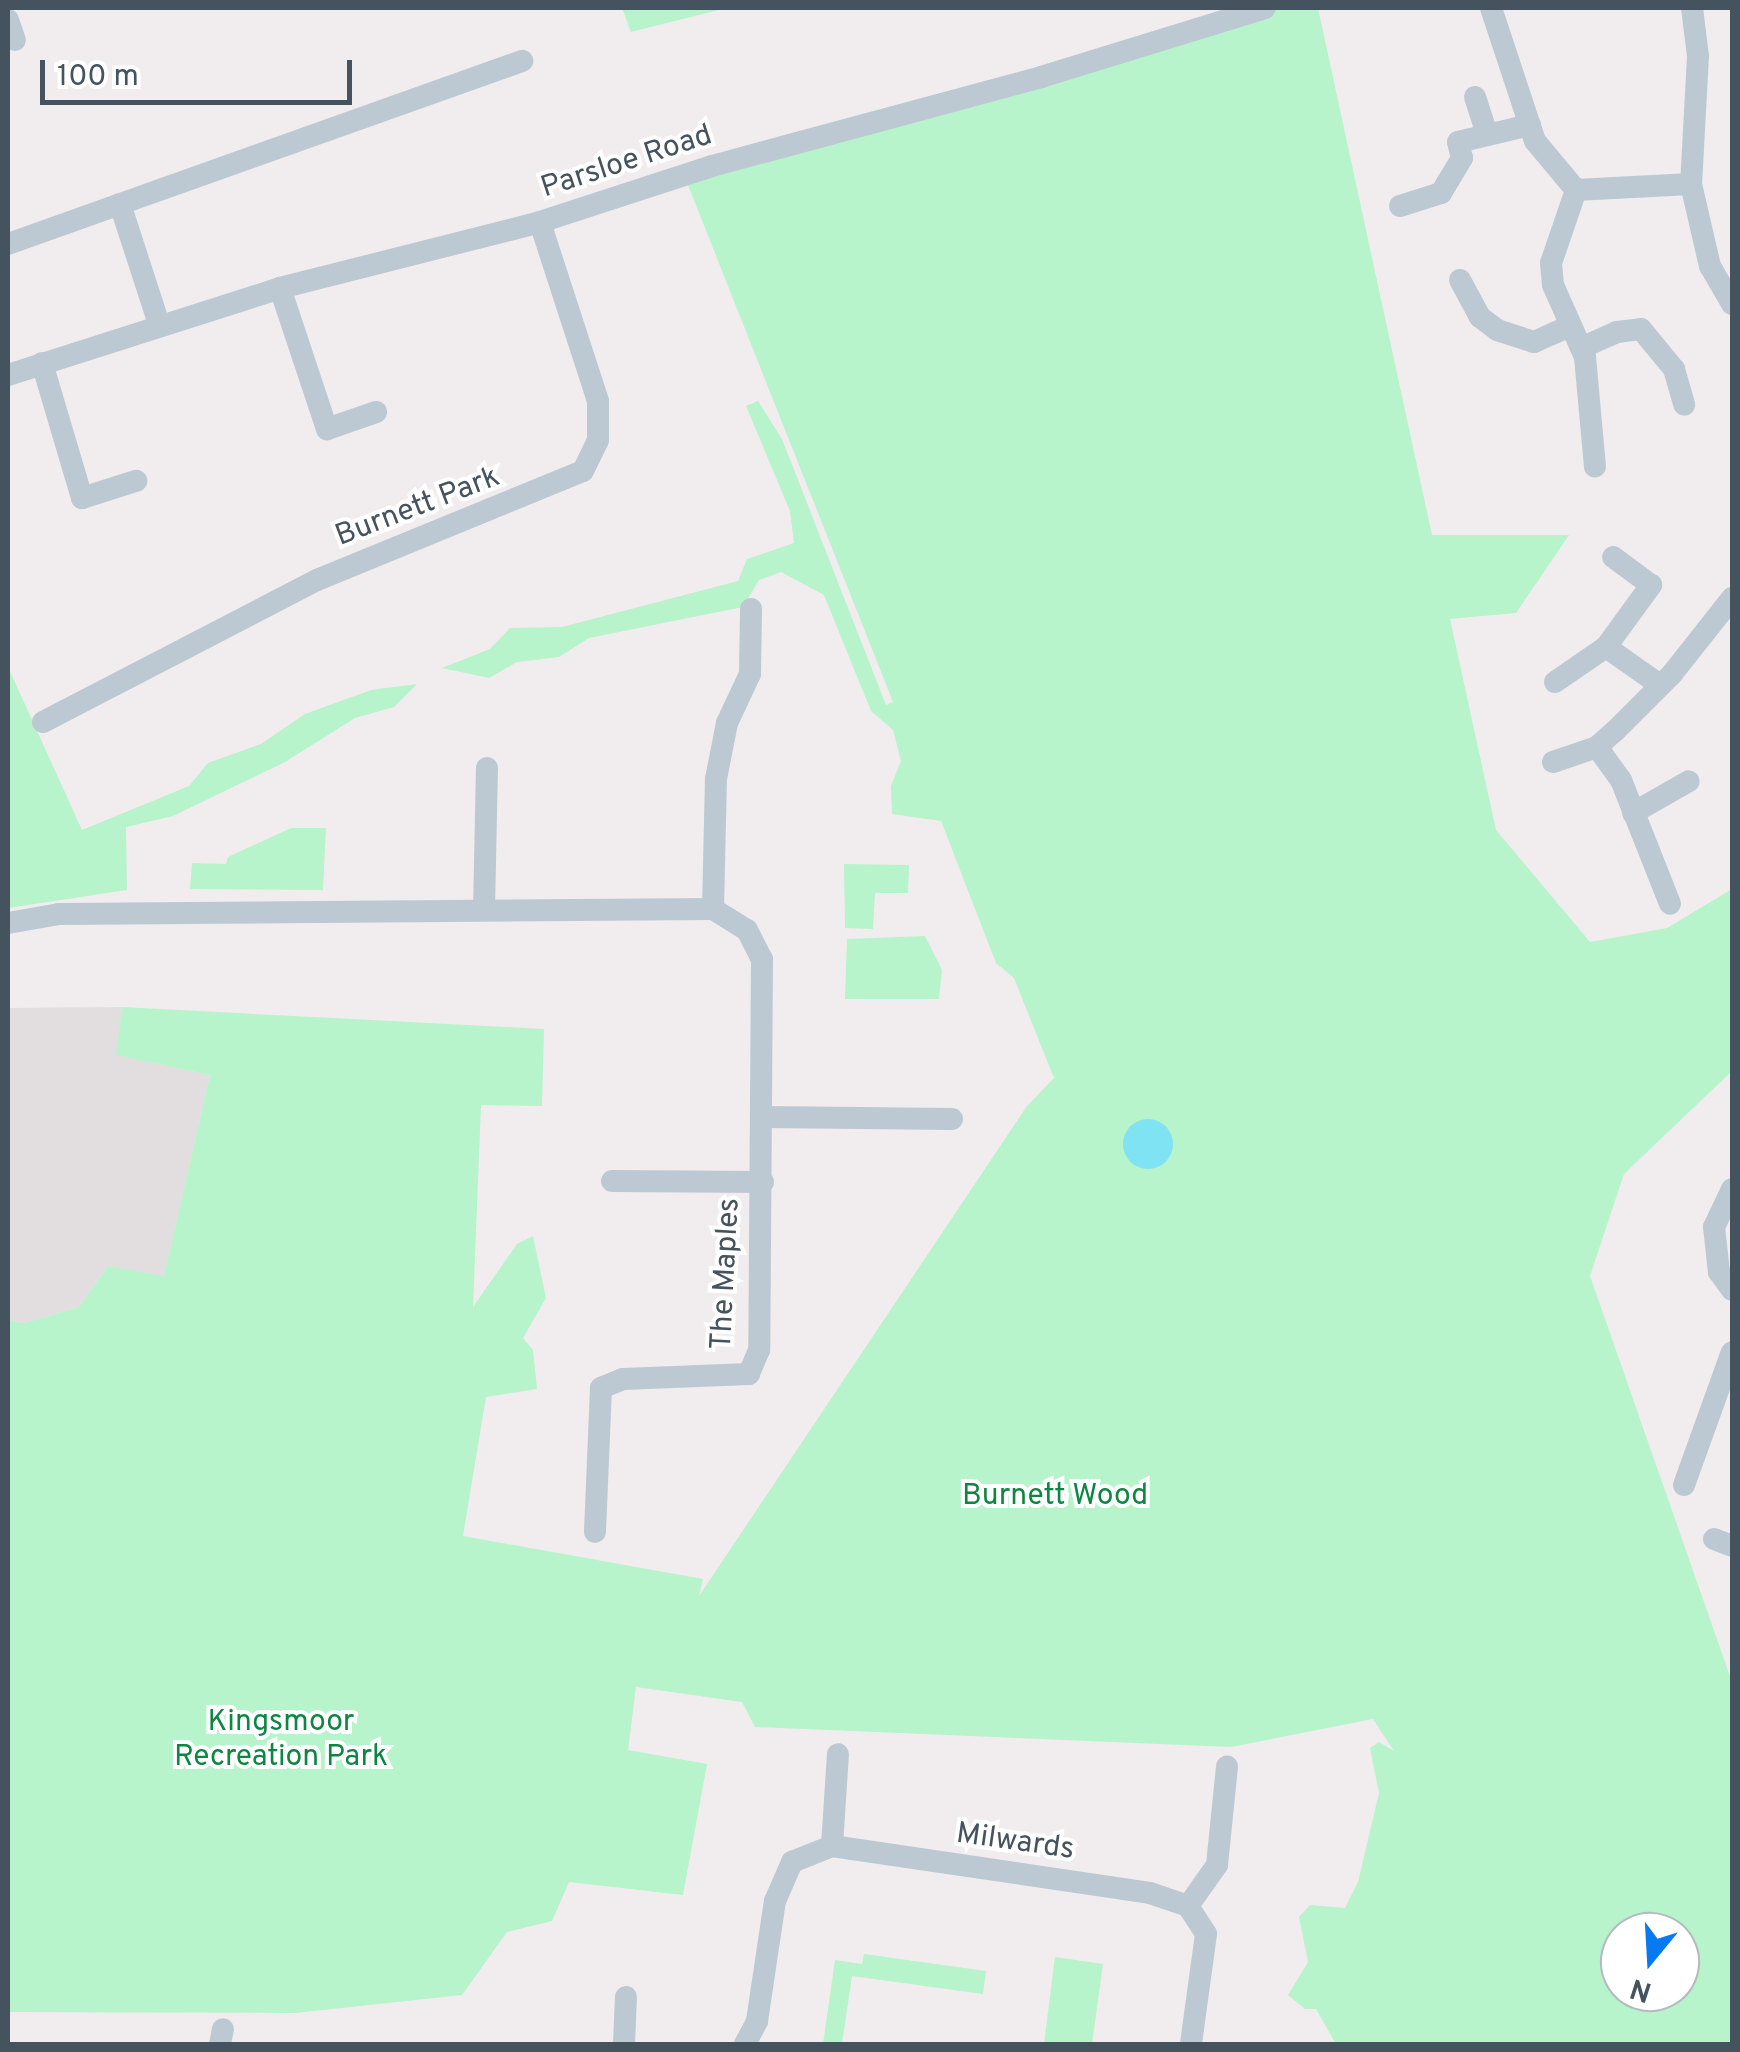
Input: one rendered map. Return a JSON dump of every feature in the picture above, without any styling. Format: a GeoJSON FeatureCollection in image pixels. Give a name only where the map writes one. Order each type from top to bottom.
{"type":"FeatureCollection","features":[{"type":"Feature","properties":{"kind":"street","name":"Parsloe Road"},"geometry":{"type":"LineString","coordinates":[[8,375],[280,288],[540,222],[712,166],[1041,78],[1266,8]]}},
{"type":"Feature","properties":{"kind":"street"},"geometry":{"type":"LineString","coordinates":[[1491,8],[1545,160],[1576,190],[1691,184]]}},
{"type":"Feature","properties":{"kind":"street"},"geometry":{"type":"LineString","coordinates":[[1692,8],[1698,56],[1691,184],[1710,266],[1732,304]]}},
{"type":"Feature","properties":{"kind":"street"},"geometry":{"type":"LineString","coordinates":[[8,244],[522,61]]}},
{"type":"Feature","properties":{"kind":"street"},"geometry":{"type":"LineString","coordinates":[[1476,97],[1487,135]]}},
{"type":"Feature","properties":{"kind":"street"},"geometry":{"type":"LineString","coordinates":[[1400,206],[1442,193],[1462,158],[1458,142],[1530,124]]}},
{"type":"Feature","properties":{"kind":"street"},"geometry":{"type":"LineString","coordinates":[[1576,190],[1551,263],[1576,337],[1596,467]]}},
{"type":"Feature","properties":{"kind":"street"},"geometry":{"type":"LineString","coordinates":[[120,204],[159,324]]}},
{"type":"Feature","properties":{"kind":"street","name":"Burnett Park"},"geometry":{"type":"LineString","coordinates":[[43,722],[316,580],[583,471],[598,440],[598,401],[540,222]]}},
{"type":"Feature","properties":{"kind":"street"},"geometry":{"type":"LineString","coordinates":[[1460,280],[1480,317],[1497,330],[1534,342],[1641,329],[1674,369],[1684,405]]}},
{"type":"Feature","properties":{"kind":"street"},"geometry":{"type":"LineString","coordinates":[[280,288],[327,429],[376,412]]}},
{"type":"Feature","properties":{"kind":"street"},"geometry":{"type":"LineString","coordinates":[[42,363],[82,498],[136,481]]}},
{"type":"Feature","properties":{"kind":"street"},"geometry":{"type":"LineString","coordinates":[[1566,416],[1590,416]]}},
{"type":"Feature","properties":{"kind":"street"},"geometry":{"type":"LineString","coordinates":[[1555,682],[1606,647],[1651,585],[1613,557]]}},
{"type":"Feature","properties":{"kind":"street"},"geometry":{"type":"LineString","coordinates":[[1553,762],[1596,747],[1660,685],[1732,598]]}},
{"type":"Feature","properties":{"kind":"street"},"geometry":{"type":"LineString","coordinates":[[8,924],[59,914],[713,908],[716,779],[727,723],[750,674],[751,609]]}},
{"type":"Feature","properties":{"kind":"street"},"geometry":{"type":"LineString","coordinates":[[1606,647],[1660,685]]}},
{"type":"Feature","properties":{"kind":"street"},"geometry":{"type":"LineString","coordinates":[[1596,747],[1621,780],[1670,904]]}},
{"type":"Feature","properties":{"kind":"street"},"geometry":{"type":"LineString","coordinates":[[484,910],[487,768]]}},
{"type":"Feature","properties":{"kind":"street"},"geometry":{"type":"LineString","coordinates":[[1634,813],[1689,782]]}},
{"type":"Feature","properties":{"kind":"street","name":"The Maples"},"geometry":{"type":"LineString","coordinates":[[595,1532],[601,1388],[624,1379],[749,1374],[759,1350],[764,1117],[762,958],[747,930],[713,908]]}},
{"type":"Feature","properties":{"kind":"street"},"geometry":{"type":"LineString","coordinates":[[764,1117],[952,1119]]}},
{"type":"Feature","properties":{"kind":"street","name":"The Maples"},"geometry":{"type":"LineString","coordinates":[[612,1182],[762,1182]]}},
{"type":"Feature","properties":{"kind":"street"},"geometry":{"type":"LineString","coordinates":[[1732,1189],[1714,1227],[1719,1272],[1732,1290]]}},
{"type":"Feature","properties":{"kind":"street"},"geometry":{"type":"LineString","coordinates":[[1684,1485],[1732,1352]]}},
{"type":"Feature","properties":{"kind":"street"},"geometry":{"type":"LineString","coordinates":[[745,2044],[758,2021],[774,1901],[792,1862],[832,1846],[838,1754]]}},
{"type":"Feature","properties":{"kind":"street"},"geometry":{"type":"LineString","coordinates":[[1191,2044],[1206,1934],[1188,1906],[1217,1865],[1228,1767]]}},
{"type":"Feature","properties":{"kind":"street","name":"Milwards"},"geometry":{"type":"LineString","coordinates":[[832,1846],[1150,1893],[1188,1906]]}},
{"type":"Feature","properties":{"kind":"street"},"geometry":{"type":"LineString","coordinates":[[624,2044],[626,1997]]}},
{"type":"Feature","properties":{"kind":"shaded area"},"geometry":{"type":"Polygon","coordinates":[[[122,1007],[117,1055],[210,1075],[164,1277],[108,1266],[79,1307],[24,1323],[8,1320],[8,1008],[122,1007]]]}},
{"type":"Feature","properties":{"kind":"green space"},"geometry":{"type":"Polygon","coordinates":[[[622,8],[727,8],[631,32],[622,8]]]}},
{"type":"Feature","properties":{"kind":"green space"},"geometry":{"type":"Polygon","coordinates":[[[1259,8],[1318,8],[1432,535],[1569,535],[1516,613],[1450,619],[1496,830],[1590,942],[1667,928],[1732,889],[1732,1071],[1624,1174],[1590,1276],[1732,1682],[1732,2044],[1336,2044],[1316,2009],[1305,2009],[1288,1995],[1308,1962],[1299,1917],[1310,1905],[1345,1908],[1358,1882],[1379,1793],[1370,1748],[1379,1742],[1394,1751],[1373,1719],[1231,1747],[755,1727],[742,1702],[636,1687],[628,1750],[707,1764],[683,1895],[569,1882],[552,1921],[507,1932],[462,1995],[295,2013],[8,2012],[8,1320],[24,1323],[79,1307],[108,1266],[164,1276],[210,1075],[116,1055],[122,1007],[544,1029],[542,1106],[481,1105],[473,1307],[517,1244],[533,1236],[546,1298],[523,1338],[533,1350],[537,1389],[486,1397],[463,1536],[703,1579],[699,1596],[1027,1106],[1054,1078],[1014,978],[996,963],[941,821],[892,814],[891,786],[901,761],[893,730],[871,711],[824,595],[781,572],[759,580],[743,607],[589,638],[559,657],[517,662],[489,678],[442,668],[490,649],[510,628],[562,627],[738,581],[747,559],[794,543],[790,511],[746,406],[758,401],[782,439],[886,705],[893,702],[684,175],[1259,8]]]}},
{"type":"Feature","properties":{"kind":"green space"},"geometry":{"type":"Polygon","coordinates":[[[8,667],[82,830],[189,786],[208,763],[261,744],[305,714],[371,690],[417,684],[394,707],[355,718],[285,762],[173,816],[126,827],[127,890],[8,908],[8,667]]]}},
{"type":"Feature","properties":{"kind":"green space"},"geometry":{"type":"Polygon","coordinates":[[[291,828],[326,828],[323,890],[190,889],[192,863],[226,864],[228,857],[291,828]]]}},
{"type":"Feature","properties":{"kind":"green space"},"geometry":{"type":"Polygon","coordinates":[[[844,864],[909,865],[908,893],[875,893],[873,929],[845,928],[844,864]]]}},
{"type":"Feature","properties":{"kind":"green space"},"geometry":{"type":"Polygon","coordinates":[[[925,936],[942,970],[939,999],[845,999],[847,939],[925,936]]]}},
{"type":"Feature","properties":{"kind":"green space"},"geometry":{"type":"Polygon","coordinates":[[[864,1954],[986,1971],[983,1994],[852,1976],[842,2044],[823,2044],[835,1960],[862,1964],[864,1954]]]}},
{"type":"Feature","properties":{"kind":"green space"},"geometry":{"type":"Polygon","coordinates":[[[1055,1957],[1103,1964],[1092,2044],[1044,2044],[1055,1957]]]}},
{"type":"Feature","properties":{"kind":"water"},"geometry":{"type":"Polygon","coordinates":[[[1148,1119],[1165,1127],[1173,1144],[1165,1161],[1148,1169],[1131,1161],[1123,1144],[1131,1127],[1148,1119]]]}},
{"type":"Feature","properties":{"kind":"park label","name":"Burnett Wood"},"geometry":{"type":"Point","coordinates":[1055,1497]}},
{"type":"Feature","properties":{"kind":"park label","name":"Kingsmoor Recreation Park"},"geometry":{"type":"Point","coordinates":[281,1740]}}]}
